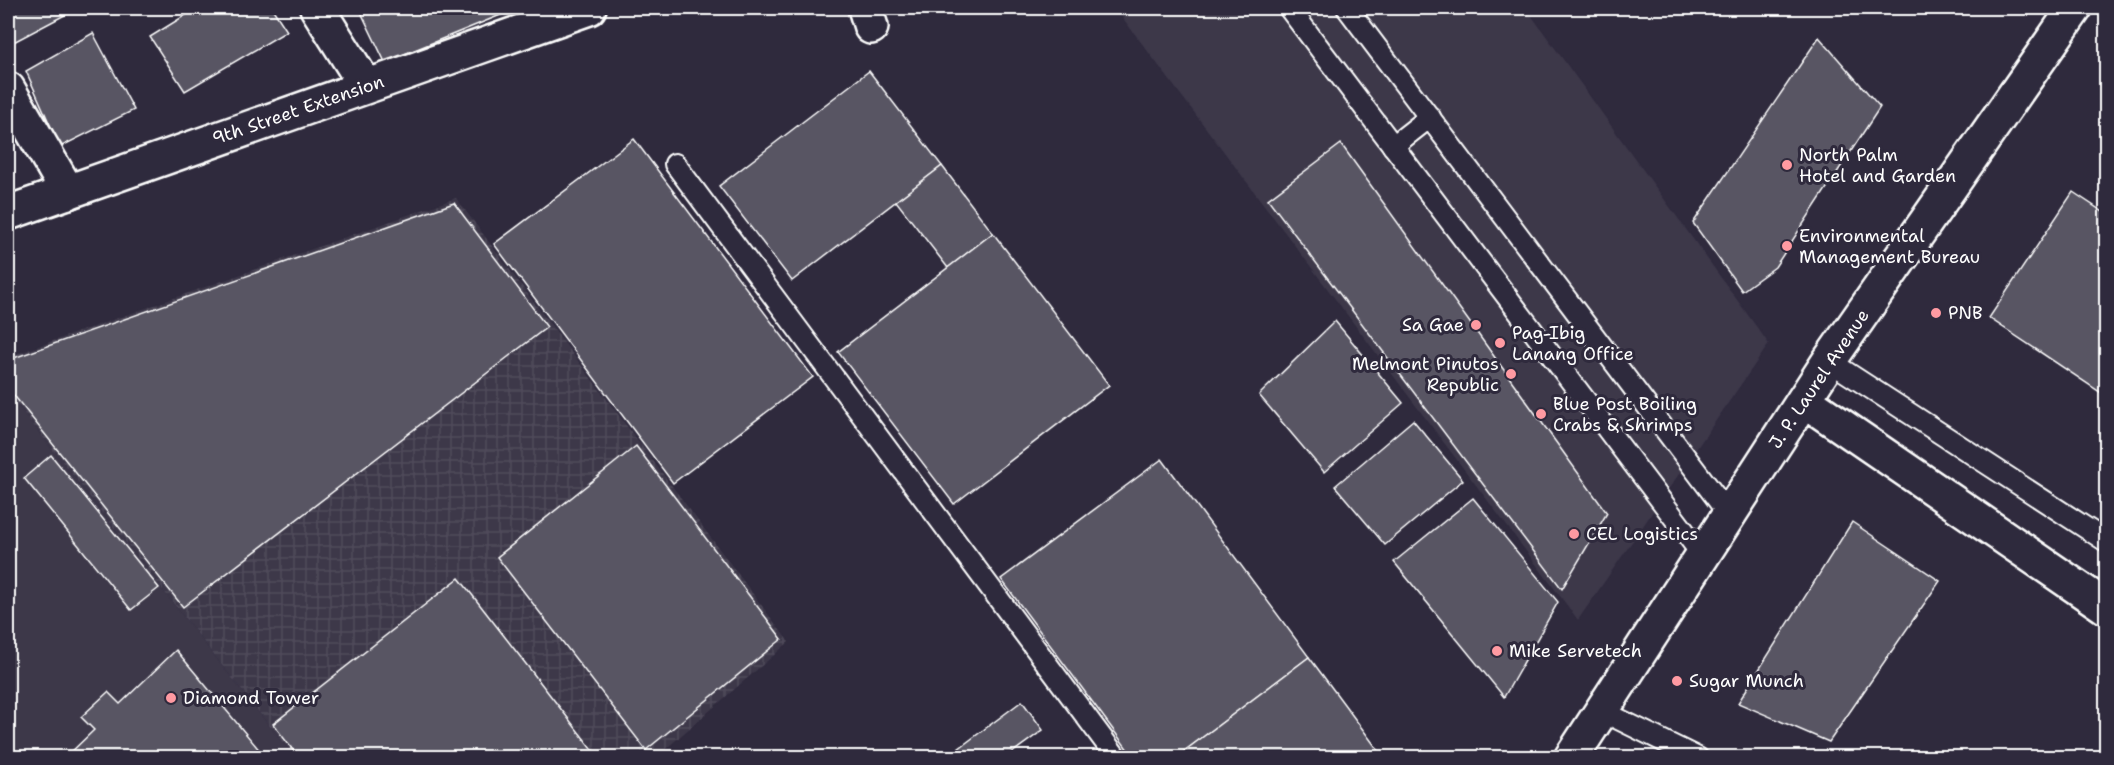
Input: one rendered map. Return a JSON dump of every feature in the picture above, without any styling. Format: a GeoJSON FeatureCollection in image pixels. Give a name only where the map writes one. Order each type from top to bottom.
{"type":"FeatureCollection","features":[{"type":"Feature","properties":{"kind":"street"},"geometry":{"type":"LineString","coordinates":[[317,8],[366,86]]}},
{"type":"Feature","properties":{"kind":"street","name":"9th Street Extension"},"geometry":{"type":"LineString","coordinates":[[8,213],[589,8]]}},
{"type":"Feature","properties":{"kind":"street","name":"J. P. Laurel Avenue"},"geometry":{"type":"LineString","coordinates":[[1580,754],[1602,711],[1829,361],[2075,8]]}},
{"type":"Feature","properties":{"kind":"street"},"geometry":{"type":"LineString","coordinates":[[8,88],[68,192]]}},
{"type":"Feature","properties":{"kind":"street"},"geometry":{"type":"LineString","coordinates":[[1804,400],[2106,607]]}},
{"type":"Feature","properties":{"kind":"lane"},"geometry":{"type":"LineString","coordinates":[[1289,8],[1703,556]]}},
{"type":"Feature","properties":{"kind":"lane"},"geometry":{"type":"LineString","coordinates":[[1347,8],[1730,516]]}},
{"type":"Feature","properties":{"kind":"lane"},"geometry":{"type":"LineString","coordinates":[[1393,146],[1430,117]]}},
{"type":"Feature","properties":{"kind":"lane"},"geometry":{"type":"LineString","coordinates":[[675,164],[1117,758]]}},
{"type":"Feature","properties":{"kind":"lane"},"geometry":{"type":"LineString","coordinates":[[1829,361],[2106,541]]}},
{"type":"Feature","properties":{"kind":"lane"},"geometry":{"type":"LineString","coordinates":[[1602,711],[1698,758]]}},
{"type":"Feature","properties":{"kind":"shaded area"},"geometry":{"type":"Polygon","coordinates":[[[1115,8],[1526,8],[1769,344],[1578,620],[1115,8]]]}},
{"type":"Feature","properties":{"kind":"shaded area"},"geometry":{"type":"Polygon","coordinates":[[[456,198],[789,642],[661,753],[665,757],[294,757],[8,393],[8,357],[456,198]]]}},
{"type":"Feature","properties":{"kind":"shaded area"},"geometry":{"type":"Polygon","coordinates":[[[8,393],[294,757],[8,757],[8,393]]]}},
{"type":"Feature","properties":{"kind":"building"},"geometry":{"type":"Polygon","coordinates":[[[8,8],[78,8],[8,45],[8,8]]]}},
{"type":"Feature","properties":{"kind":"building"},"geometry":{"type":"Polygon","coordinates":[[[197,8],[272,8],[287,31],[185,91],[150,37],[197,8]]]}},
{"type":"Feature","properties":{"kind":"building"},"geometry":{"type":"Polygon","coordinates":[[[359,8],[518,8],[385,62],[359,8]]]}},
{"type":"Feature","properties":{"kind":"building"},"geometry":{"type":"Polygon","coordinates":[[[93,33],[134,110],[60,147],[26,71],[93,33]]]}},
{"type":"Feature","properties":{"kind":"building","name":"North Palm Hotel and Garden"},"geometry":{"type":"Polygon","coordinates":[[[1819,37],[1880,107],[1775,267],[1742,291],[1693,223],[1819,37]]]}},
{"type":"Feature","properties":{"kind":"building"},"geometry":{"type":"Polygon","coordinates":[[[869,71],[942,166],[792,281],[719,186],[869,71]]]}},
{"type":"Feature","properties":{"kind":"building"},"geometry":{"type":"Polygon","coordinates":[[[634,139],[813,377],[673,483],[494,244],[634,139]]]}},
{"type":"Feature","properties":{"kind":"building"},"geometry":{"type":"Polygon","coordinates":[[[1341,144],[1607,513],[1562,589],[1268,199],[1341,144]]]}},
{"type":"Feature","properties":{"kind":"building"},"geometry":{"type":"Polygon","coordinates":[[[942,166],[993,233],[948,268],[896,201],[942,166]]]}},
{"type":"Feature","properties":{"kind":"building"},"geometry":{"type":"Polygon","coordinates":[[[2073,192],[2106,214],[2106,396],[1989,318],[2073,192]]]}},
{"type":"Feature","properties":{"kind":"building"},"geometry":{"type":"Polygon","coordinates":[[[454,203],[547,327],[183,607],[8,388],[8,360],[454,203]]]}},
{"type":"Feature","properties":{"kind":"building"},"geometry":{"type":"Polygon","coordinates":[[[993,233],[1109,385],[954,504],[838,352],[993,233]]]}},
{"type":"Feature","properties":{"kind":"building"},"geometry":{"type":"Polygon","coordinates":[[[1335,321],[1403,403],[1324,472],[1259,395],[1335,321]]]}},
{"type":"Feature","properties":{"kind":"building"},"geometry":{"type":"Polygon","coordinates":[[[1413,420],[1463,480],[1385,545],[1335,486],[1413,420]]]}},
{"type":"Feature","properties":{"kind":"building"},"geometry":{"type":"Polygon","coordinates":[[[636,446],[782,639],[646,750],[497,557],[636,446]]]}},
{"type":"Feature","properties":{"kind":"building"},"geometry":{"type":"Polygon","coordinates":[[[51,455],[159,588],[131,610],[24,478],[51,455]]]}},
{"type":"Feature","properties":{"kind":"building"},"geometry":{"type":"Polygon","coordinates":[[[1162,459],[1309,657],[1175,758],[1134,758],[1001,579],[1162,459]]]}},
{"type":"Feature","properties":{"kind":"building"},"geometry":{"type":"Polygon","coordinates":[[[1473,498],[1558,602],[1504,697],[1394,562],[1473,498]]]}},
{"type":"Feature","properties":{"kind":"building"},"geometry":{"type":"Polygon","coordinates":[[[1852,522],[1940,581],[1829,742],[1738,703],[1852,522]]]}},
{"type":"Feature","properties":{"kind":"building"},"geometry":{"type":"Polygon","coordinates":[[[459,578],[599,758],[299,758],[273,724],[459,578]]]}},
{"type":"Feature","properties":{"kind":"building","name":"Diamond Tower"},"geometry":{"type":"Polygon","coordinates":[[[176,650],[266,758],[65,758],[94,730],[81,717],[108,692],[120,704],[176,650]]]}},
{"type":"Feature","properties":{"kind":"building"},"geometry":{"type":"Polygon","coordinates":[[[1309,657],[1384,758],[1175,758],[1309,657]]]}},
{"type":"Feature","properties":{"kind":"building"},"geometry":{"type":"Polygon","coordinates":[[[1022,701],[1043,730],[1005,758],[946,758],[1022,701]]]}},
{"type":"Feature","properties":{"kind":"place","name":"North Palm Hotel and Garden"},"geometry":{"type":"Point","coordinates":[1787,165]}},
{"type":"Feature","properties":{"kind":"place","name":"Environmental Management Bureau"},"geometry":{"type":"Point","coordinates":[1787,246]}},
{"type":"Feature","properties":{"kind":"place","name":"PNB"},"geometry":{"type":"Point","coordinates":[1936,313]}},
{"type":"Feature","properties":{"kind":"place","name":"Sa Gae"},"geometry":{"type":"Point","coordinates":[1476,325]}},
{"type":"Feature","properties":{"kind":"place","name":"Pag-Ibig Lanang Office"},"geometry":{"type":"Point","coordinates":[1500,343]}},
{"type":"Feature","properties":{"kind":"place","name":"Melmont Pinutos Republic"},"geometry":{"type":"Point","coordinates":[1511,374]}},
{"type":"Feature","properties":{"kind":"place","name":"Blue Post Boiling Crabs & Shrimps"},"geometry":{"type":"Point","coordinates":[1541,414]}},
{"type":"Feature","properties":{"kind":"place","name":"CEL Logistics"},"geometry":{"type":"Point","coordinates":[1574,534]}},
{"type":"Feature","properties":{"kind":"place","name":"Mike Servetech"},"geometry":{"type":"Point","coordinates":[1497,651]}},
{"type":"Feature","properties":{"kind":"place","name":"Sugar Munch"},"geometry":{"type":"Point","coordinates":[1677,681]}},
{"type":"Feature","properties":{"kind":"place","name":"Diamond Tower"},"geometry":{"type":"Point","coordinates":[171,698]}}]}
